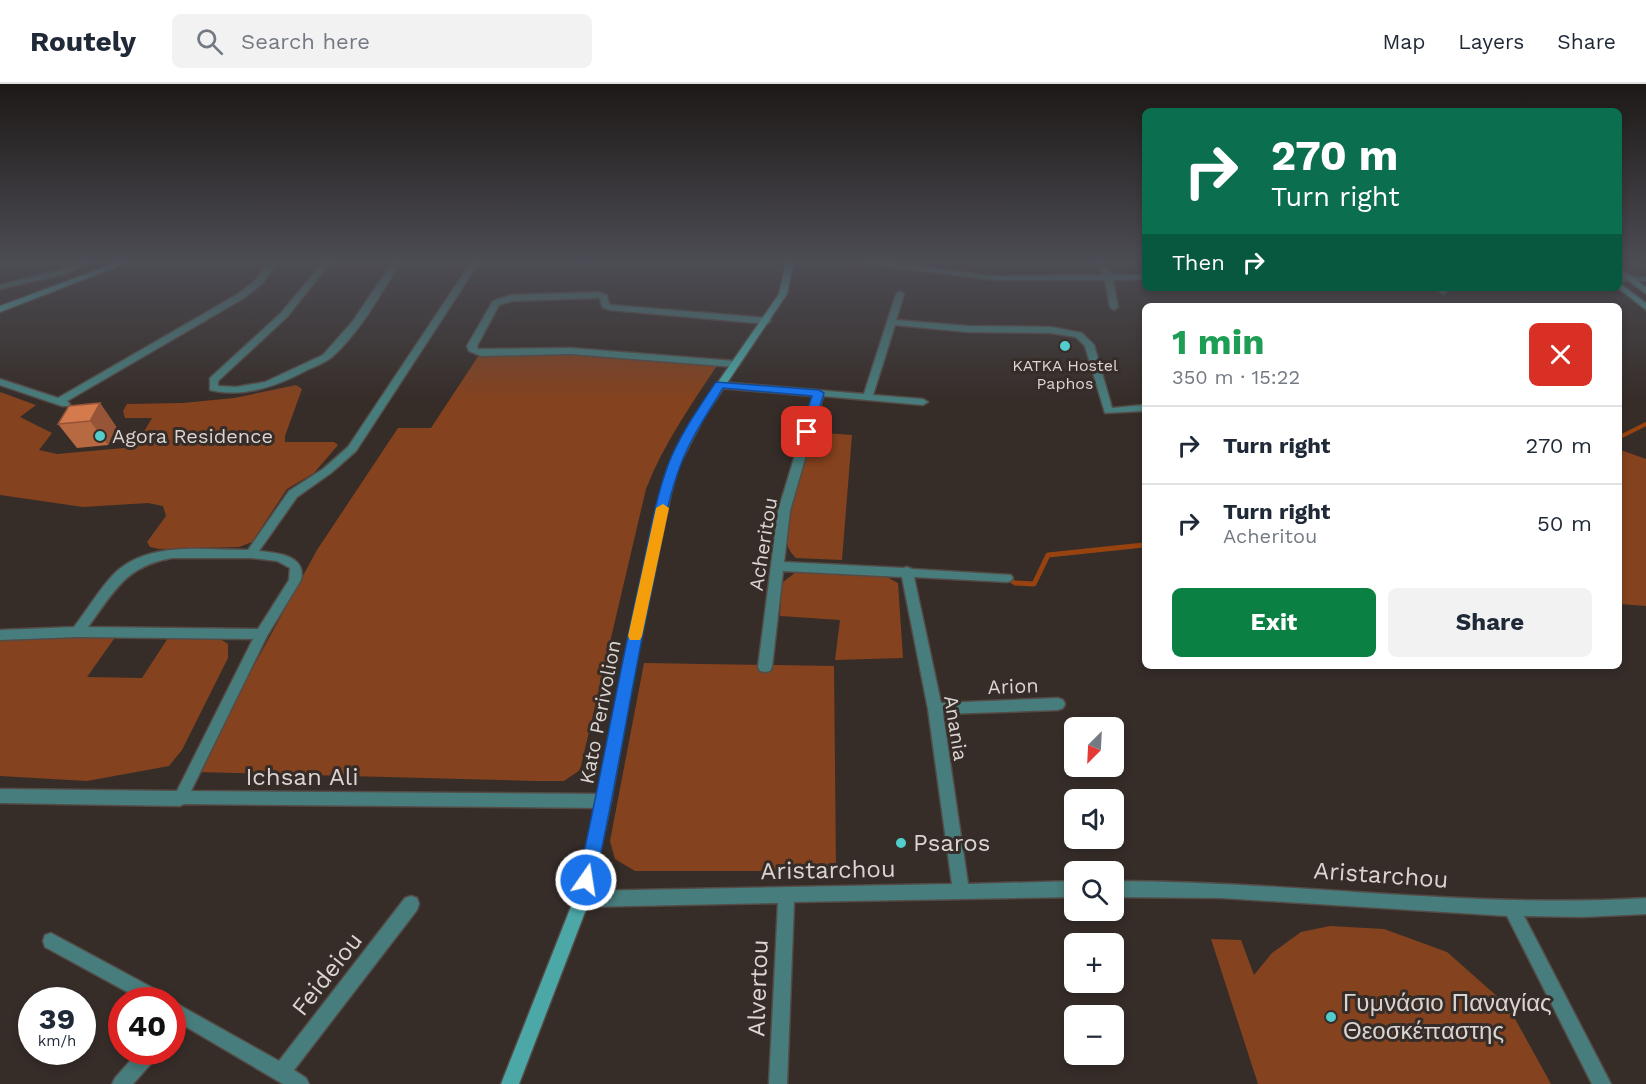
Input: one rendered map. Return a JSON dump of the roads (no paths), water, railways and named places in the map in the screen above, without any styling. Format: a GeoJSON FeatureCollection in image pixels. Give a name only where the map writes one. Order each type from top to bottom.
{"type":"FeatureCollection","features":[{"type":"Feature","properties":{"kind":"street"},"geometry":{"type":"LineString","coordinates":[[59,402],[221,308]]}},
{"type":"Feature","properties":{"kind":"street"},"geometry":{"type":"LineString","coordinates":[[290,308],[213,380],[213,388],[231,392],[257,389],[272,384],[328,355],[365,308]]}},
{"type":"Feature","properties":{"kind":"street"},"geometry":{"type":"LineString","coordinates":[[251,554],[293,494],[327,471],[352,449],[445,308]]}},
{"type":"Feature","properties":{"kind":"street"},"geometry":{"type":"LineString","coordinates":[[493,308],[472,346],[474,351],[481,353],[570,351],[735,364]]}},
{"type":"Feature","properties":{"kind":"street"},"geometry":{"type":"LineString","coordinates":[[617,308],[767,321]]}},
{"type":"Feature","properties":{"kind":"street","name":"Kato Perivolion"},"geometry":{"type":"LineString","coordinates":[[510,1084],[582,899],[604,801],[630,661],[674,465],[688,434],[775,308]]}},
{"type":"Feature","properties":{"kind":"street"},"geometry":{"type":"LineString","coordinates":[[868,397],[896,308]]}},
{"type":"Feature","properties":{"kind":"street"},"geometry":{"type":"LineString","coordinates":[[892,322],[968,329],[1051,330],[1079,335],[1089,345],[1108,411],[1142,408]]}},
{"type":"Feature","properties":{"kind":"street"},"geometry":{"type":"LineString","coordinates":[[0,382],[74,407]]}},
{"type":"Feature","properties":{"kind":"street"},"geometry":{"type":"LineString","coordinates":[[720,385],[923,402]]}},
{"type":"Feature","properties":{"kind":"street","name":"Acheritou"},"geometry":{"type":"LineString","coordinates":[[765,667],[784,511],[819,393]]}},
{"type":"Feature","properties":{"kind":"street"},"geometry":{"type":"LineString","coordinates":[[78,632],[118,577],[134,566],[154,557],[172,554],[251,554],[280,557],[289,561],[297,572],[295,580],[262,634],[180,799]]}},
{"type":"Feature","properties":{"kind":"street"},"geometry":{"type":"LineString","coordinates":[[777,566],[1007,578]]}},
{"type":"Feature","properties":{"kind":"street","name":"Anania"},"geometry":{"type":"LineString","coordinates":[[907,571],[934,709],[961,892]]}},
{"type":"Feature","properties":{"kind":"street"},"geometry":{"type":"LineString","coordinates":[[0,635],[78,632],[262,634]]}},
{"type":"Feature","properties":{"kind":"street","name":"Arion"},"geometry":{"type":"LineString","coordinates":[[934,709],[1058,704]]}},
{"type":"Feature","properties":{"kind":"street","name":"Ichsan Ali"},"geometry":{"type":"LineString","coordinates":[[0,796],[604,801]]}},
{"type":"Feature","properties":{"kind":"street","name":"Aristarchou"},"geometry":{"type":"LineString","coordinates":[[1124,889],[1292,892],[1441,904],[1546,909],[1646,906]]}},
{"type":"Feature","properties":{"kind":"street","name":"Aristarchou"},"geometry":{"type":"LineString","coordinates":[[582,899],[1064,890]]}},
{"type":"Feature","properties":{"kind":"street","name":"Alvertou"},"geometry":{"type":"LineString","coordinates":[[778,1084],[786,894]]}},
{"type":"Feature","properties":{"kind":"street","name":"Feideiou"},"geometry":{"type":"LineString","coordinates":[[281,1073],[411,904]]}},
{"type":"Feature","properties":{"kind":"street"},"geometry":{"type":"LineString","coordinates":[[1511,907],[1602,1084]]}},
{"type":"Feature","properties":{"kind":"street"},"geometry":{"type":"LineString","coordinates":[[51,941],[134,987]]}},
{"type":"Feature","properties":{"kind":"street"},"geometry":{"type":"LineString","coordinates":[[186,1021],[300,1084]]}},
{"type":"Feature","properties":{"kind":"street"},"geometry":{"type":"LineString","coordinates":[[121,1084],[138,1065]]}},
{"type":"Feature","properties":{"kind":"waterway"},"geometry":{"type":"LineString","coordinates":[[1622,436],[1646,424]]}},
{"type":"Feature","properties":{"kind":"waterway"},"geometry":{"type":"LineString","coordinates":[[1007,578],[1015,583],[1034,584],[1048,555],[1142,545]]}},
{"type":"Feature","properties":{"kind":"place","name":"KATKA Hostel Paphos"},"geometry":{"type":"Point","coordinates":[1065,346]}},
{"type":"Feature","properties":{"kind":"place","name":"Agora Residence"},"geometry":{"type":"Point","coordinates":[100,436]}},
{"type":"Feature","properties":{"kind":"place","name":"Psaros"},"geometry":{"type":"Point","coordinates":[901,843]}},
{"type":"Feature","properties":{"kind":"place","name":"Γυμνάσιο Παναγίας Θεοσκέπαστης"},"geometry":{"type":"Point","coordinates":[1331,1017]}}]}
